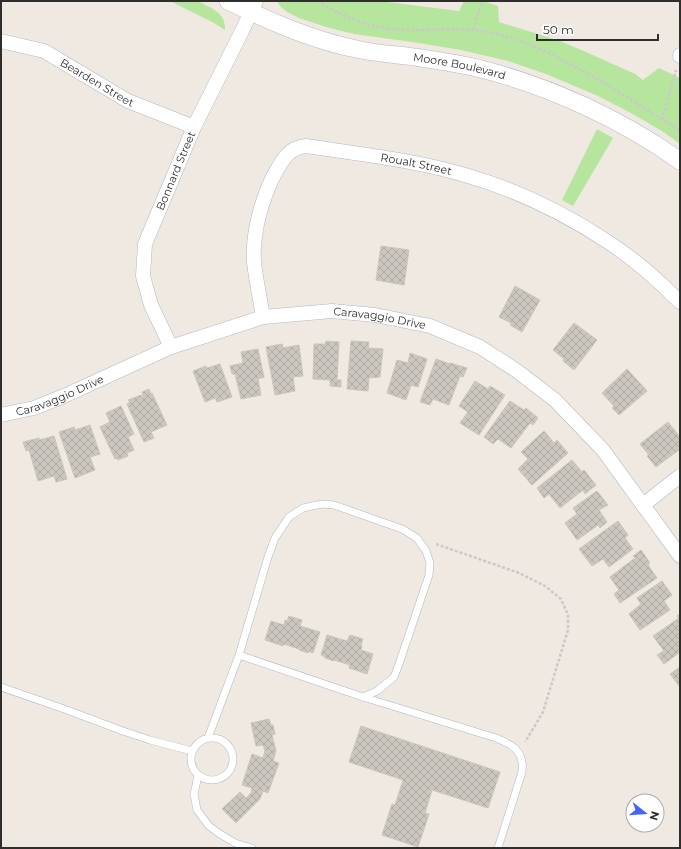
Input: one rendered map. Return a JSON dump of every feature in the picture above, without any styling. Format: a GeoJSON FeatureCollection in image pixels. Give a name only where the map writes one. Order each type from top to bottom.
{"type":"FeatureCollection","features":[{"type":"Feature","properties":{"kind":"street","name":"Moore Boulevard"},"geometry":{"type":"LineString","coordinates":[[228,1],[253,6],[309,37],[332,44],[362,50],[452,63],[481,69],[523,82],[601,114],[645,138],[680,161]]}},
{"type":"Feature","properties":{"kind":"street","name":"Bonnard Street"},"geometry":{"type":"LineString","coordinates":[[171,347],[151,305],[143,276],[145,244],[194,127],[253,6]]}},
{"type":"Feature","properties":{"kind":"street","name":"Bearden Street"},"geometry":{"type":"LineString","coordinates":[[1,41],[44,51],[128,101],[194,127]]}},
{"type":"Feature","properties":{"kind":"street","name":"Roualt Street"},"geometry":{"type":"LineString","coordinates":[[263,316],[254,261],[255,233],[260,211],[268,186],[287,154],[297,148],[306,146],[436,168],[472,177],[528,198],[568,218],[606,240],[636,262],[680,302]]}},
{"type":"Feature","properties":{"kind":"street","name":"Caravaggio Drive"},"geometry":{"type":"LineString","coordinates":[[1,415],[34,408],[71,393],[171,347],[263,316],[332,311],[375,315],[430,326],[480,347],[555,400],[603,450],[680,556]]}},
{"type":"Feature","properties":{"kind":"street"},"geometry":{"type":"LineString","coordinates":[[643,504],[680,476]]}},
{"type":"Feature","properties":{"kind":"lane"},"geometry":{"type":"LineString","coordinates":[[208,738],[239,655],[275,538],[289,517],[303,508],[322,504],[334,505],[402,530],[417,538],[426,551],[430,563],[429,575],[394,677],[377,691],[363,697]]}},
{"type":"Feature","properties":{"kind":"lane"},"geometry":{"type":"LineString","coordinates":[[239,655],[363,697],[496,738],[514,746],[522,761],[522,772],[498,848]]}},
{"type":"Feature","properties":{"kind":"lane"},"geometry":{"type":"LineString","coordinates":[[1,687],[123,731],[192,751]]}},
{"type":"Feature","properties":{"kind":"lane"},"geometry":{"type":"LineString","coordinates":[[208,738],[222,740],[232,751],[234,758],[230,772],[225,777],[218,780],[205,780],[198,776],[191,764],[192,751],[202,740],[208,738]]}},
{"type":"Feature","properties":{"kind":"lane"},"geometry":{"type":"LineString","coordinates":[[198,776],[194,794],[197,810],[210,826],[220,834],[235,843],[252,848]]}},
{"type":"Feature","properties":{"kind":"path"},"geometry":{"type":"LineString","coordinates":[[317,1],[360,23],[385,28],[406,30],[464,29],[487,32],[515,39],[542,50],[604,82],[680,131]]}},
{"type":"Feature","properties":{"kind":"path"},"geometry":{"type":"LineString","coordinates":[[473,30],[482,1]]}},
{"type":"Feature","properties":{"kind":"path"},"geometry":{"type":"LineString","coordinates":[[662,120],[680,55]]}},
{"type":"Feature","properties":{"kind":"path"},"geometry":{"type":"LineString","coordinates":[[417,538],[519,573],[545,586],[561,599],[568,615],[568,630],[543,712],[518,753]]}},
{"type":"Feature","properties":{"kind":"green space"},"geometry":{"type":"Polygon","coordinates":[[[170,1],[200,2],[220,14],[224,21],[225,30],[214,23],[170,1]]]}},
{"type":"Feature","properties":{"kind":"green space"},"geometry":{"type":"Polygon","coordinates":[[[277,1],[379,1],[459,11],[464,1],[483,1],[498,6],[499,22],[560,41],[635,74],[643,80],[659,68],[680,78],[680,144],[665,133],[631,113],[598,96],[546,74],[508,61],[461,50],[354,34],[326,27],[299,18],[287,12],[277,1]]]}},
{"type":"Feature","properties":{"kind":"green space"},"geometry":{"type":"Polygon","coordinates":[[[597,129],[613,138],[573,206],[562,200],[597,129]]]}},
{"type":"Feature","properties":{"kind":"building"},"geometry":{"type":"Polygon","coordinates":[[[381,246],[409,250],[404,285],[376,280],[381,246]]]}},
{"type":"Feature","properties":{"kind":"building"},"geometry":{"type":"Polygon","coordinates":[[[515,286],[540,300],[522,332],[510,325],[511,323],[499,317],[515,286]]]}},
{"type":"Feature","properties":{"kind":"building"},"geometry":{"type":"Polygon","coordinates":[[[574,323],[597,340],[574,370],[553,350],[574,323]]]}},
{"type":"Feature","properties":{"kind":"building"},"geometry":{"type":"Polygon","coordinates":[[[326,341],[339,342],[337,380],[341,380],[341,387],[330,386],[330,380],[313,379],[314,344],[325,344],[326,341]]]}},
{"type":"Feature","properties":{"kind":"building"},"geometry":{"type":"Polygon","coordinates":[[[351,341],[369,342],[368,348],[383,349],[380,377],[369,378],[368,391],[347,389],[351,341]]]}},
{"type":"Feature","properties":{"kind":"building"},"geometry":{"type":"Polygon","coordinates":[[[282,344],[283,348],[299,345],[303,376],[293,377],[295,391],[275,395],[266,347],[282,344]]]}},
{"type":"Feature","properties":{"kind":"building"},"geometry":{"type":"Polygon","coordinates":[[[258,349],[264,377],[258,379],[261,395],[241,399],[235,374],[232,374],[230,366],[243,363],[241,352],[258,349]]]}},
{"type":"Feature","properties":{"kind":"building"},"geometry":{"type":"Polygon","coordinates":[[[410,353],[427,359],[418,387],[411,385],[406,400],[387,393],[397,360],[408,363],[410,353]]]}},
{"type":"Feature","properties":{"kind":"building"},"geometry":{"type":"Polygon","coordinates":[[[436,359],[467,368],[463,377],[460,376],[449,405],[433,399],[430,405],[420,402],[436,359]]]}},
{"type":"Feature","properties":{"kind":"building"},"geometry":{"type":"Polygon","coordinates":[[[220,364],[232,397],[217,402],[215,398],[205,402],[193,371],[206,366],[207,368],[220,364]]]}},
{"type":"Feature","properties":{"kind":"building"},"geometry":{"type":"Polygon","coordinates":[[[627,369],[647,391],[619,415],[612,408],[614,406],[602,393],[627,369]]]}},
{"type":"Feature","properties":{"kind":"building"},"geometry":{"type":"Polygon","coordinates":[[[475,381],[488,389],[490,386],[505,395],[479,435],[460,423],[468,412],[459,406],[475,381]]]}},
{"type":"Feature","properties":{"kind":"building"},"geometry":{"type":"Polygon","coordinates":[[[149,389],[167,425],[151,432],[154,438],[144,442],[127,404],[130,402],[128,400],[141,395],[142,398],[142,392],[149,389]]]}},
{"type":"Feature","properties":{"kind":"building"},"geometry":{"type":"Polygon","coordinates":[[[510,401],[524,410],[526,408],[538,418],[533,425],[530,423],[511,448],[498,439],[493,444],[484,437],[510,401]]]}},
{"type":"Feature","properties":{"kind":"building"},"geometry":{"type":"Polygon","coordinates":[[[121,406],[134,434],[128,437],[134,450],[127,453],[128,456],[118,460],[117,458],[115,459],[100,427],[110,422],[106,413],[121,406]]]}},
{"type":"Feature","properties":{"kind":"building"},"geometry":{"type":"Polygon","coordinates":[[[668,422],[680,437],[680,449],[656,467],[640,444],[668,422]]]}},
{"type":"Feature","properties":{"kind":"building"},"geometry":{"type":"Polygon","coordinates":[[[90,425],[100,454],[90,457],[95,470],[75,478],[59,432],[74,427],[75,430],[90,425]]]}},
{"type":"Feature","properties":{"kind":"building"},"geometry":{"type":"Polygon","coordinates":[[[544,431],[554,443],[557,440],[568,453],[532,485],[518,469],[528,459],[521,452],[544,431]]]}},
{"type":"Feature","properties":{"kind":"building"},"geometry":{"type":"Polygon","coordinates":[[[54,436],[67,479],[56,482],[54,476],[38,481],[29,450],[26,451],[23,442],[54,436]]]}},
{"type":"Feature","properties":{"kind":"building"},"geometry":{"type":"Polygon","coordinates":[[[572,460],[582,472],[584,470],[596,485],[585,494],[583,490],[560,508],[549,494],[544,498],[537,488],[572,460]]]}},
{"type":"Feature","properties":{"kind":"building"},"geometry":{"type":"Polygon","coordinates":[[[597,491],[608,505],[599,510],[607,522],[600,528],[598,525],[577,540],[565,523],[577,514],[573,508],[597,491]]]}},
{"type":"Feature","properties":{"kind":"building"},"geometry":{"type":"Polygon","coordinates":[[[618,521],[628,535],[625,538],[633,549],[609,567],[603,559],[592,566],[579,549],[618,521]]]}},
{"type":"Feature","properties":{"kind":"building"},"geometry":{"type":"Polygon","coordinates":[[[641,550],[650,563],[648,565],[657,578],[620,603],[614,594],[619,590],[610,577],[635,558],[633,556],[641,550]]]}},
{"type":"Feature","properties":{"kind":"building"},"geometry":{"type":"Polygon","coordinates":[[[662,581],[672,595],[664,601],[670,610],[640,630],[629,614],[641,604],[637,598],[662,581]]]}},
{"type":"Feature","properties":{"kind":"building"},"geometry":{"type":"Polygon","coordinates":[[[680,614],[680,652],[664,664],[657,655],[664,651],[653,636],[679,618],[677,616],[680,614]]]}},
{"type":"Feature","properties":{"kind":"building"},"geometry":{"type":"Polygon","coordinates":[[[289,616],[302,620],[300,626],[320,632],[313,653],[308,651],[308,653],[284,644],[283,646],[265,640],[271,621],[284,625],[285,620],[287,621],[289,616]]]}},
{"type":"Feature","properties":{"kind":"building"},"geometry":{"type":"Polygon","coordinates":[[[327,635],[347,641],[350,635],[363,639],[361,650],[373,654],[367,674],[349,668],[350,665],[325,658],[321,655],[327,635]]]}},
{"type":"Feature","properties":{"kind":"building"},"geometry":{"type":"Polygon","coordinates":[[[680,667],[680,687],[670,674],[680,667]]]}},
{"type":"Feature","properties":{"kind":"building"},"geometry":{"type":"Polygon","coordinates":[[[269,719],[271,725],[273,725],[275,734],[272,735],[276,751],[273,761],[279,763],[268,793],[263,791],[260,799],[236,823],[222,809],[240,792],[246,798],[251,793],[252,788],[242,785],[252,754],[263,758],[265,751],[263,745],[256,746],[251,723],[269,719]]]}},
{"type":"Feature","properties":{"kind":"building"},"geometry":{"type":"Polygon","coordinates":[[[361,726],[500,772],[488,808],[432,790],[425,813],[429,814],[418,847],[382,835],[392,804],[395,805],[403,780],[349,762],[361,726]]]}}]}
